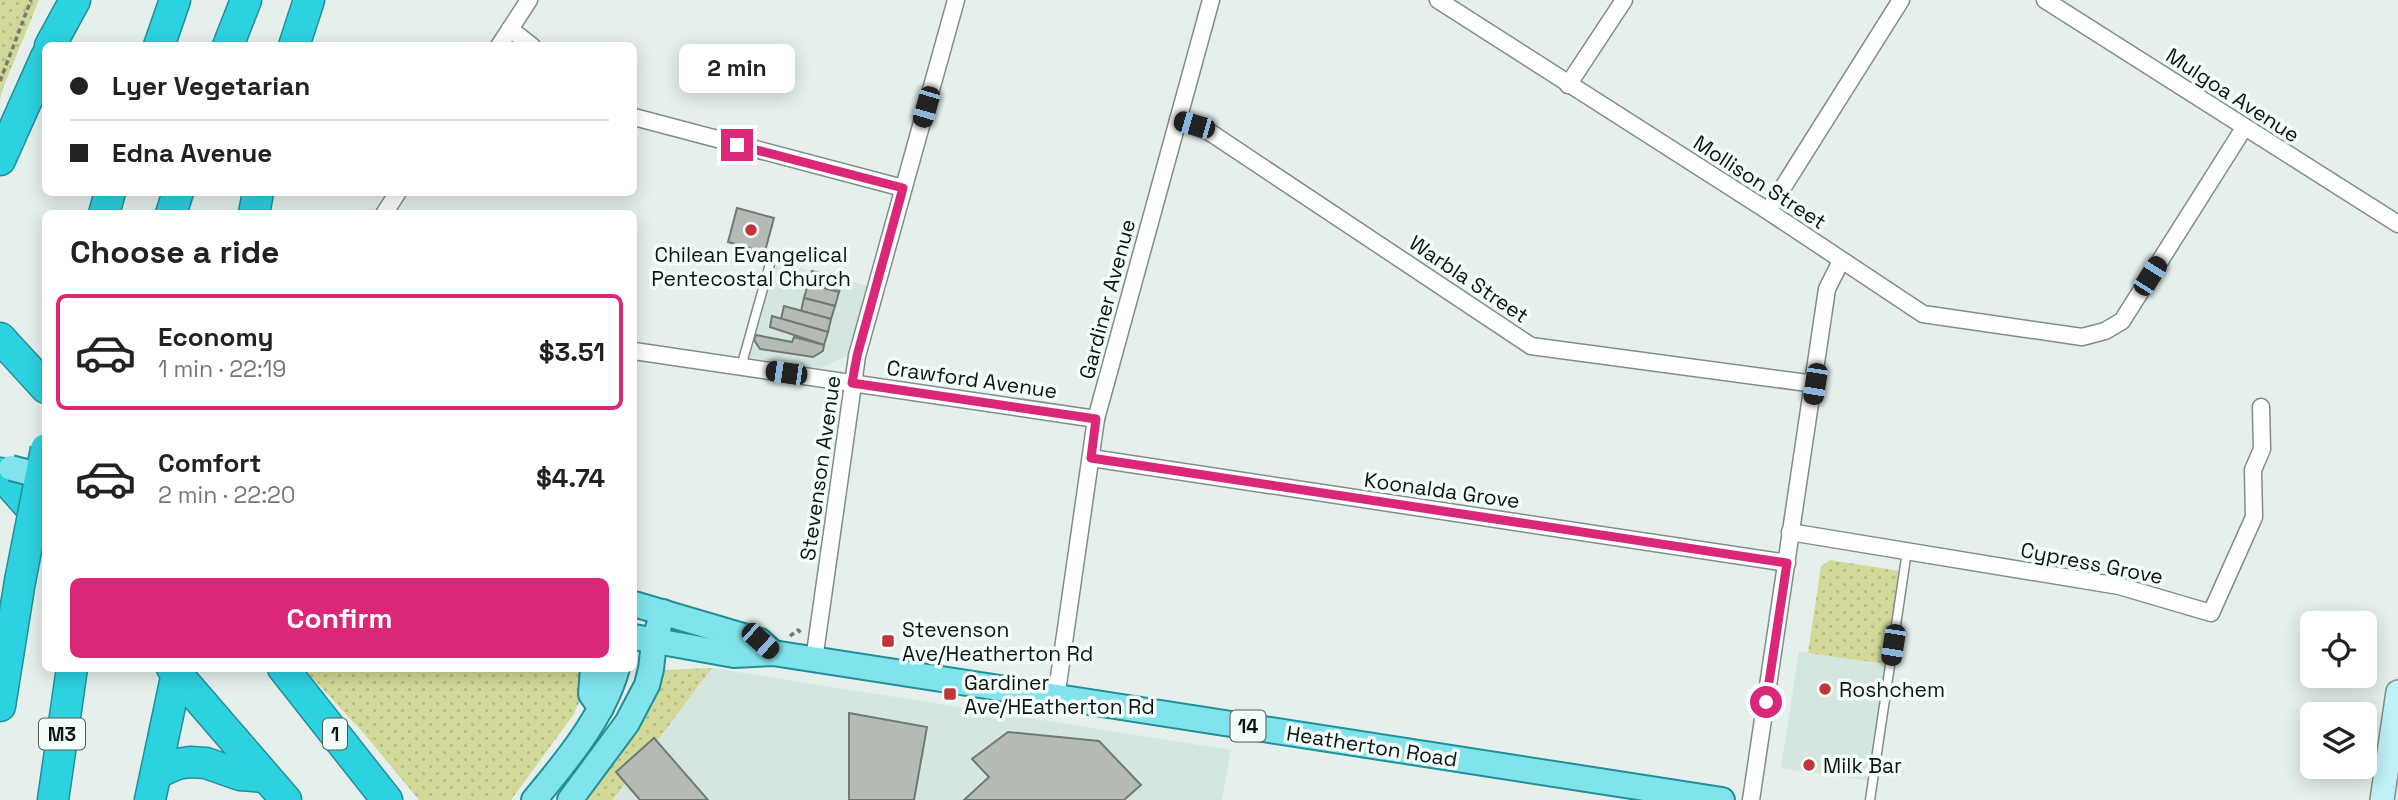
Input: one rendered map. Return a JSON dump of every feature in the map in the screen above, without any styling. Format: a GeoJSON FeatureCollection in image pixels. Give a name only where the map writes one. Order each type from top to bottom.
{"type":"FeatureCollection","features":[{"type":"Feature","properties":{"kind":"highway"},"geometry":{"type":"LineString","coordinates":[[52,42],[75,0]]}},
{"type":"Feature","properties":{"kind":"highway"},"geometry":{"type":"LineString","coordinates":[[160,42],[175,0]]}},
{"type":"Feature","properties":{"kind":"highway"},"geometry":{"type":"LineString","coordinates":[[230,42],[246,0]]}},
{"type":"Feature","properties":{"kind":"highway"},"geometry":{"type":"LineString","coordinates":[[295,42],[309,0]]}},
{"type":"Feature","properties":{"kind":"highway"},"geometry":{"type":"LineString","coordinates":[[0,160],[42,66]]}},
{"type":"Feature","properties":{"kind":"highway"},"geometry":{"type":"LineString","coordinates":[[0,338],[42,384]]}},
{"type":"Feature","properties":{"kind":"highway"},"geometry":{"type":"LineString","coordinates":[[0,706],[20,581],[42,469]]}},
{"type":"Feature","properties":{"kind":"highway"},"geometry":{"type":"LineString","coordinates":[[0,473],[42,520]]}},
{"type":"Feature","properties":{"kind":"highway","name":"M3"},"geometry":{"type":"LineString","coordinates":[[52,800],[71,672]]}},
{"type":"Feature","properties":{"kind":"highway"},"geometry":{"type":"LineString","coordinates":[[154,786],[176,672]]}},
{"type":"Feature","properties":{"kind":"highway"},"geometry":{"type":"LineString","coordinates":[[178,672],[286,800]]}},
{"type":"Feature","properties":{"kind":"highway","name":"1"},"geometry":{"type":"LineString","coordinates":[[286,672],[387,800]]}},
{"type":"Feature","properties":{"kind":"highway"},"geometry":{"type":"LineString","coordinates":[[154,786],[177,764],[190,762],[206,763],[240,775],[265,776]]}},
{"type":"Feature","properties":{"kind":"main road"},"geometry":{"type":"LineString","coordinates":[[0,465],[42,476]]}},
{"type":"Feature","properties":{"kind":"main road","name":"Heatherton Road"},"geometry":{"type":"LineString","coordinates":[[637,609],[663,612],[760,641],[773,653]]}},
{"type":"Feature","properties":{"kind":"main road"},"geometry":{"type":"LineString","coordinates":[[570,800],[634,711],[647,685],[652,669],[644,639],[663,612]]}},
{"type":"Feature","properties":{"kind":"main road","name":"Heatherton Road"},"geometry":{"type":"LineString","coordinates":[[644,639],[734,655],[773,653],[1651,795],[1722,800]]}},
{"type":"Feature","properties":{"kind":"main road"},"geometry":{"type":"LineString","coordinates":[[593,672],[591,694],[601,708]]}},
{"type":"Feature","properties":{"kind":"main road"},"geometry":{"type":"LineString","coordinates":[[534,800],[558,771],[601,708],[615,672]]}},
{"type":"Feature","properties":{"kind":"main road"},"geometry":{"type":"LineString","coordinates":[[2382,800],[2398,692]]}},
{"type":"Feature","properties":{"kind":"street"},"geometry":{"type":"LineString","coordinates":[[502,42],[529,0]]}},
{"type":"Feature","properties":{"kind":"street","name":"Stevenson Avenue"},"geometry":{"type":"LineString","coordinates":[[814,660],[857,356],[956,0]]}},
{"type":"Feature","properties":{"kind":"street","name":"Gardiner Avenue"},"geometry":{"type":"LineString","coordinates":[[1056,698],[1096,419],[1211,0]]}},
{"type":"Feature","properties":{"kind":"street","name":"Mollison Street"},"geometry":{"type":"LineString","coordinates":[[1438,0],[1768,211],[1923,314],[2081,337],[2105,331],[2122,321],[2244,128]]}},
{"type":"Feature","properties":{"kind":"street"},"geometry":{"type":"LineString","coordinates":[[1568,85],[1624,0]]}},
{"type":"Feature","properties":{"kind":"street"},"geometry":{"type":"LineString","coordinates":[[1768,211],[1901,0]]}},
{"type":"Feature","properties":{"kind":"street","name":"Mulgoa Avenue"},"geometry":{"type":"LineString","coordinates":[[2045,0],[2398,224]]}},
{"type":"Feature","properties":{"kind":"street"},"geometry":{"type":"LineString","coordinates":[[510,29],[527,42]]}},
{"type":"Feature","properties":{"kind":"street"},"geometry":{"type":"LineString","coordinates":[[637,118],[903,188]]}},
{"type":"Feature","properties":{"kind":"street","name":"Warbla Street"},"geometry":{"type":"LineString","coordinates":[[1178,120],[1208,131],[1531,346],[1815,384]]}},
{"type":"Feature","properties":{"kind":"street"},"geometry":{"type":"LineString","coordinates":[[1752,800],[1827,289],[1841,261]]}},
{"type":"Feature","properties":{"kind":"street","name":"Crawford Avenue"},"geometry":{"type":"LineString","coordinates":[[637,351],[1096,419]]}},
{"type":"Feature","properties":{"kind":"street","name":"Cypress Grove"},"geometry":{"type":"LineString","coordinates":[[1790,532],[2119,586],[2211,613],[2254,517],[2253,471],[2262,449],[2261,408]]}},
{"type":"Feature","properties":{"kind":"street","name":"Koonalda Grove"},"geometry":{"type":"LineString","coordinates":[[1091,458],[1787,563]]}},
{"type":"Feature","properties":{"kind":"lane"},"geometry":{"type":"LineString","coordinates":[[741,367],[771,260]]}},
{"type":"Feature","properties":{"kind":"lane"},"geometry":{"type":"LineString","coordinates":[[1870,800],[1907,551]]}},
{"type":"Feature","properties":{"kind":"path"},"geometry":{"type":"LineString","coordinates":[[0,81],[31,0]]}},
{"type":"Feature","properties":{"kind":"shaded area"},"geometry":{"type":"Polygon","coordinates":[[[767,259],[868,286],[849,355],[821,368],[740,357],[767,259]]]}},
{"type":"Feature","properties":{"kind":"shaded area"},"geometry":{"type":"Polygon","coordinates":[[[1799,651],[1885,664],[1869,781],[1781,768],[1799,651]]]}},
{"type":"Feature","properties":{"kind":"shaded area"},"geometry":{"type":"Polygon","coordinates":[[[712,668],[1231,750],[1222,800],[614,800],[712,668]]]}},
{"type":"Feature","properties":{"kind":"green space"},"geometry":{"type":"Polygon","coordinates":[[[0,0],[39,0],[0,100],[0,0]]]}},
{"type":"Feature","properties":{"kind":"green space"},"geometry":{"type":"Polygon","coordinates":[[[1830,560],[1900,571],[1885,664],[1808,653],[1821,566],[1830,560]]]}},
{"type":"Feature","properties":{"kind":"green space"},"geometry":{"type":"Polygon","coordinates":[[[712,668],[613,800],[585,800],[634,732],[665,670],[712,668]]]}},
{"type":"Feature","properties":{"kind":"green space"},"geometry":{"type":"Polygon","coordinates":[[[307,672],[585,672],[582,696],[574,714],[511,800],[419,800],[360,729],[307,672]]]}},
{"type":"Feature","properties":{"kind":"building","name":"Chilean Evangelical Pentecostal Church"},"geometry":{"type":"Polygon","coordinates":[[[737,208],[774,218],[764,255],[728,242],[737,208]]]}},
{"type":"Feature","properties":{"kind":"building"},"geometry":{"type":"Polygon","coordinates":[[[812,271],[842,279],[839,292],[808,284],[812,271]]]}},
{"type":"Feature","properties":{"kind":"building"},"geometry":{"type":"Polygon","coordinates":[[[808,284],[839,292],[835,306],[804,298],[808,284]]]}},
{"type":"Feature","properties":{"kind":"building"},"geometry":{"type":"Polygon","coordinates":[[[804,298],[835,306],[831,319],[801,311],[804,298]]]}},
{"type":"Feature","properties":{"kind":"building"},"geometry":{"type":"Polygon","coordinates":[[[784,306],[831,319],[828,332],[781,319],[784,306]]]}},
{"type":"Feature","properties":{"kind":"building"},"geometry":{"type":"Polygon","coordinates":[[[772,316],[828,332],[824,345],[770,327],[772,316]]]}},
{"type":"Feature","properties":{"kind":"building"},"geometry":{"type":"Polygon","coordinates":[[[756,335],[792,342],[794,337],[824,345],[823,351],[813,357],[760,349],[754,340],[756,335]]]}},
{"type":"Feature","properties":{"kind":"building"},"geometry":{"type":"Polygon","coordinates":[[[849,713],[927,727],[914,800],[849,800],[849,713]]]}},
{"type":"Feature","properties":{"kind":"building"},"geometry":{"type":"Polygon","coordinates":[[[1008,732],[1099,741],[1141,785],[1124,800],[964,800],[989,777],[972,759],[1008,732]]]}},
{"type":"Feature","properties":{"kind":"building"},"geometry":{"type":"Polygon","coordinates":[[[654,738],[708,800],[640,800],[616,772],[654,738]]]}},
{"type":"Feature","properties":{"kind":"place","name":"Chilean Evangelical Pentecostal Church"},"geometry":{"type":"Point","coordinates":[751,230]}},
{"type":"Feature","properties":{"kind":"place","name":"Stevenson Ave/Heatherton Rd"},"geometry":{"type":"Point","coordinates":[888,641]}},
{"type":"Feature","properties":{"kind":"place","name":"Roshchem"},"geometry":{"type":"Point","coordinates":[1825,689]}},
{"type":"Feature","properties":{"kind":"place","name":"Gardiner Ave/HEatherton Rd"},"geometry":{"type":"Point","coordinates":[950,694]}},
{"type":"Feature","properties":{"kind":"place","name":"Milk Bar"},"geometry":{"type":"Point","coordinates":[1809,765]}},
{"type":"Feature","properties":{"kind":"route"},"geometry":{"type":"LineString","coordinates":[[737,145],[903,188],[852,383],[1096,419],[1091,458],[1787,563],[1766,702]]}}]}
